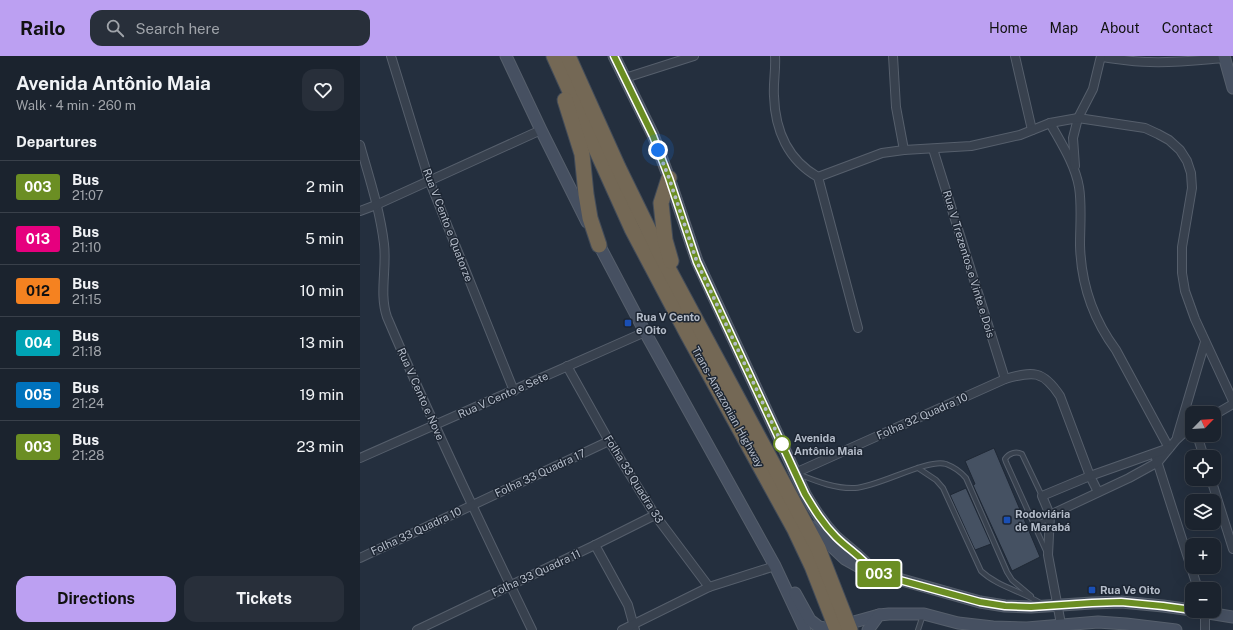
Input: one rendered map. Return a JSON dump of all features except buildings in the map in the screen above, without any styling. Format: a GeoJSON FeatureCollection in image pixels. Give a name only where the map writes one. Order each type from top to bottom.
{"type":"FeatureCollection","features":[{"type":"Feature","properties":{"kind":"highway"},"geometry":{"type":"LineString","coordinates":[[561,59],[561,90],[582,154],[590,218],[599,245]]}},
{"type":"Feature","properties":{"kind":"highway","name":"Trans-Amazonian Highway"},"geometry":{"type":"LineString","coordinates":[[561,59],[622,174],[686,303],[818,548],[842,628]]}},
{"type":"Feature","properties":{"kind":"highway","name":"Trans-Amazonian Highway"},"geometry":{"type":"LineString","coordinates":[[561,59],[632,229],[684,329],[795,530],[842,628]]}},
{"type":"Feature","properties":{"kind":"highway"},"geometry":{"type":"LineString","coordinates":[[669,178],[661,203],[665,236],[673,268],[686,303]]}},
{"type":"Feature","properties":{"kind":"main road"},"geometry":{"type":"LineString","coordinates":[[506,56],[541,130],[599,245],[645,332],[775,566],[805,630]]}},
{"type":"Feature","properties":{"kind":"main road"},"geometry":{"type":"LineString","coordinates":[[614,56],[653,136],[669,178],[697,262],[795,473],[816,513],[837,538],[866,562],[874,573]]}},
{"type":"Feature","properties":{"kind":"main road"},"geometry":{"type":"LineString","coordinates":[[1224,57],[1233,88]]}},
{"type":"Feature","properties":{"kind":"main road"},"geometry":{"type":"LineString","coordinates":[[804,520],[845,559],[863,569],[980,602],[1024,607],[1121,602],[1185,609]]}},
{"type":"Feature","properties":{"kind":"main road"},"geometry":{"type":"LineString","coordinates":[[775,566],[789,583],[810,620],[819,627],[825,628],[842,628],[879,615],[924,614],[958,623],[993,627],[1027,628],[1098,622],[1176,630]]}},
{"type":"Feature","properties":{"kind":"main road"},"geometry":{"type":"LineString","coordinates":[[868,630],[879,615]]}},
{"type":"Feature","properties":{"kind":"main road"},"geometry":{"type":"LineString","coordinates":[[1221,615],[1233,617]]}},
{"type":"Feature","properties":{"kind":"street","name":"Rua V Cento e Quatorze"},"geometry":{"type":"LineString","coordinates":[[391,56],[429,180],[514,391]]}},
{"type":"Feature","properties":{"kind":"street"},"geometry":{"type":"LineString","coordinates":[[625,78],[694,56]]}},
{"type":"Feature","properties":{"kind":"street"},"geometry":{"type":"LineString","coordinates":[[775,56],[775,115],[779,130],[796,159],[818,177],[858,328]]}},
{"type":"Feature","properties":{"kind":"street"},"geometry":{"type":"LineString","coordinates":[[893,56],[896,107],[904,150]]}},
{"type":"Feature","properties":{"kind":"street"},"geometry":{"type":"LineString","coordinates":[[1015,56],[1032,130]]}},
{"type":"Feature","properties":{"kind":"street"},"geometry":{"type":"LineString","coordinates":[[1169,448],[1116,350],[1107,337],[1088,296],[1080,247],[1079,187],[1075,169],[1073,138],[1078,118],[1093,89],[1101,56],[1131,61],[1149,62],[1170,62],[1224,57]]}},
{"type":"Feature","properties":{"kind":"street"},"geometry":{"type":"LineString","coordinates":[[818,177],[882,153],[978,144],[1000,140],[1050,123],[1078,118],[1145,128],[1169,140],[1180,150],[1187,161],[1191,173],[1192,188],[1182,247],[1182,273],[1185,291],[1190,305],[1233,403],[1221,411]]}},
{"type":"Feature","properties":{"kind":"street"},"geometry":{"type":"LineString","coordinates":[[1050,123],[1075,169]]}},
{"type":"Feature","properties":{"kind":"street"},"geometry":{"type":"LineString","coordinates":[[360,211],[541,130]]}},
{"type":"Feature","properties":{"kind":"street","name":"Rua V Cento e Nove"},"geometry":{"type":"LineString","coordinates":[[360,145],[382,230],[385,256],[384,308],[416,386],[471,505],[532,630]]}},
{"type":"Feature","properties":{"kind":"street","name":"Rua V Trezentos e Vinte e Dois"},"geometry":{"type":"LineString","coordinates":[[933,149],[1005,380]]}},
{"type":"Feature","properties":{"kind":"street","name":"Rua V Cento e Sete"},"geometry":{"type":"LineString","coordinates":[[360,457],[435,426],[645,332]]}},
{"type":"Feature","properties":{"kind":"street"},"geometry":{"type":"LineString","coordinates":[[1176,440],[1205,342]]}},
{"type":"Feature","properties":{"kind":"street","name":"Folha 33 Quadra 33"},"geometry":{"type":"LineString","coordinates":[[568,366],[609,441],[655,515],[709,587]]}},
{"type":"Feature","properties":{"kind":"street","name":"Folha 32 Quadra 10"},"geometry":{"type":"LineString","coordinates":[[795,473],[1005,380],[1022,374],[1032,374],[1040,375],[1047,379],[1060,396],[1090,476],[1098,492]]}},
{"type":"Feature","properties":{"kind":"street"},"geometry":{"type":"LineString","coordinates":[[1050,515],[1129,478],[1158,462],[1185,432]]}},
{"type":"Feature","properties":{"kind":"street","name":"Folha 33 Quadra 17"},"geometry":{"type":"LineString","coordinates":[[471,505],[609,441]]}},
{"type":"Feature","properties":{"kind":"street"},"geometry":{"type":"LineString","coordinates":[[1061,624],[1048,555],[1050,515],[1042,496],[1090,476],[1169,448]]}},
{"type":"Feature","properties":{"kind":"street"},"geometry":{"type":"LineString","coordinates":[[1154,454],[1158,462],[1196,582]]}},
{"type":"Feature","properties":{"kind":"street"},"geometry":{"type":"LineString","coordinates":[[1213,486],[1233,549]]}},
{"type":"Feature","properties":{"kind":"street","name":"Folha 33 Quadra 10"},"geometry":{"type":"LineString","coordinates":[[360,558],[471,505]]}},
{"type":"Feature","properties":{"kind":"street","name":"Folha 33 Quadra 11"},"geometry":{"type":"LineString","coordinates":[[416,630],[655,515]]}},
{"type":"Feature","properties":{"kind":"street"},"geometry":{"type":"LineString","coordinates":[[595,545],[628,605],[634,627]]}},
{"type":"Feature","properties":{"kind":"street"},"geometry":{"type":"LineString","coordinates":[[622,630],[634,627],[709,587],[775,566]]}},
{"type":"Feature","properties":{"kind":"street"},"geometry":{"type":"LineString","coordinates":[[1203,618],[1205,630]]}},
{"type":"Feature","properties":{"kind":"lane"},"geometry":{"type":"LineString","coordinates":[[1042,496],[1022,454],[1018,452],[1009,454],[1005,458],[1048,555]]}},
{"type":"Feature","properties":{"kind":"lane"},"geometry":{"type":"LineString","coordinates":[[795,473],[829,486],[855,488],[887,480],[918,468],[938,463],[946,464],[961,472],[966,478],[1007,572],[1012,580],[1046,606]]}},
{"type":"Feature","properties":{"kind":"lane"},"geometry":{"type":"LineString","coordinates":[[918,468],[936,480],[943,488],[981,571],[988,578],[1031,596]]}},
{"type":"Feature","properties":{"kind":"lane"},"geometry":{"type":"LineString","coordinates":[[1031,519],[1041,523],[1050,515]]}},
{"type":"Feature","properties":{"kind":"lane"},"geometry":{"type":"LineString","coordinates":[[918,630],[924,614]]}},
{"type":"Feature","properties":{"kind":"bus line","name":"003"},"geometry":{"type":"LineString","coordinates":[[614,56],[653,136],[669,178],[697,262],[805,494],[816,513],[837,538],[866,562],[874,573],[980,602],[1005,606],[1031,607],[1121,602],[1185,609]]}},
{"type":"Feature","properties":{"kind":"place","name":"Rua V Cento e Oito"},"geometry":{"type":"Point","coordinates":[628,323]}},
{"type":"Feature","properties":{"kind":"place","name":"Avenida Antônio Maia"},"geometry":{"type":"Point","coordinates":[782,444]}},
{"type":"Feature","properties":{"kind":"place","name":"Rodoviária de Marabá"},"geometry":{"type":"Point","coordinates":[1007,520]}},
{"type":"Feature","properties":{"kind":"place","name":"Rua Ve Oito"},"geometry":{"type":"Point","coordinates":[1092,590]}},
{"type":"Feature","properties":{"kind":"route"},"geometry":{"type":"LineString","coordinates":[[658,150],[697,262],[782,444]]}}]}
